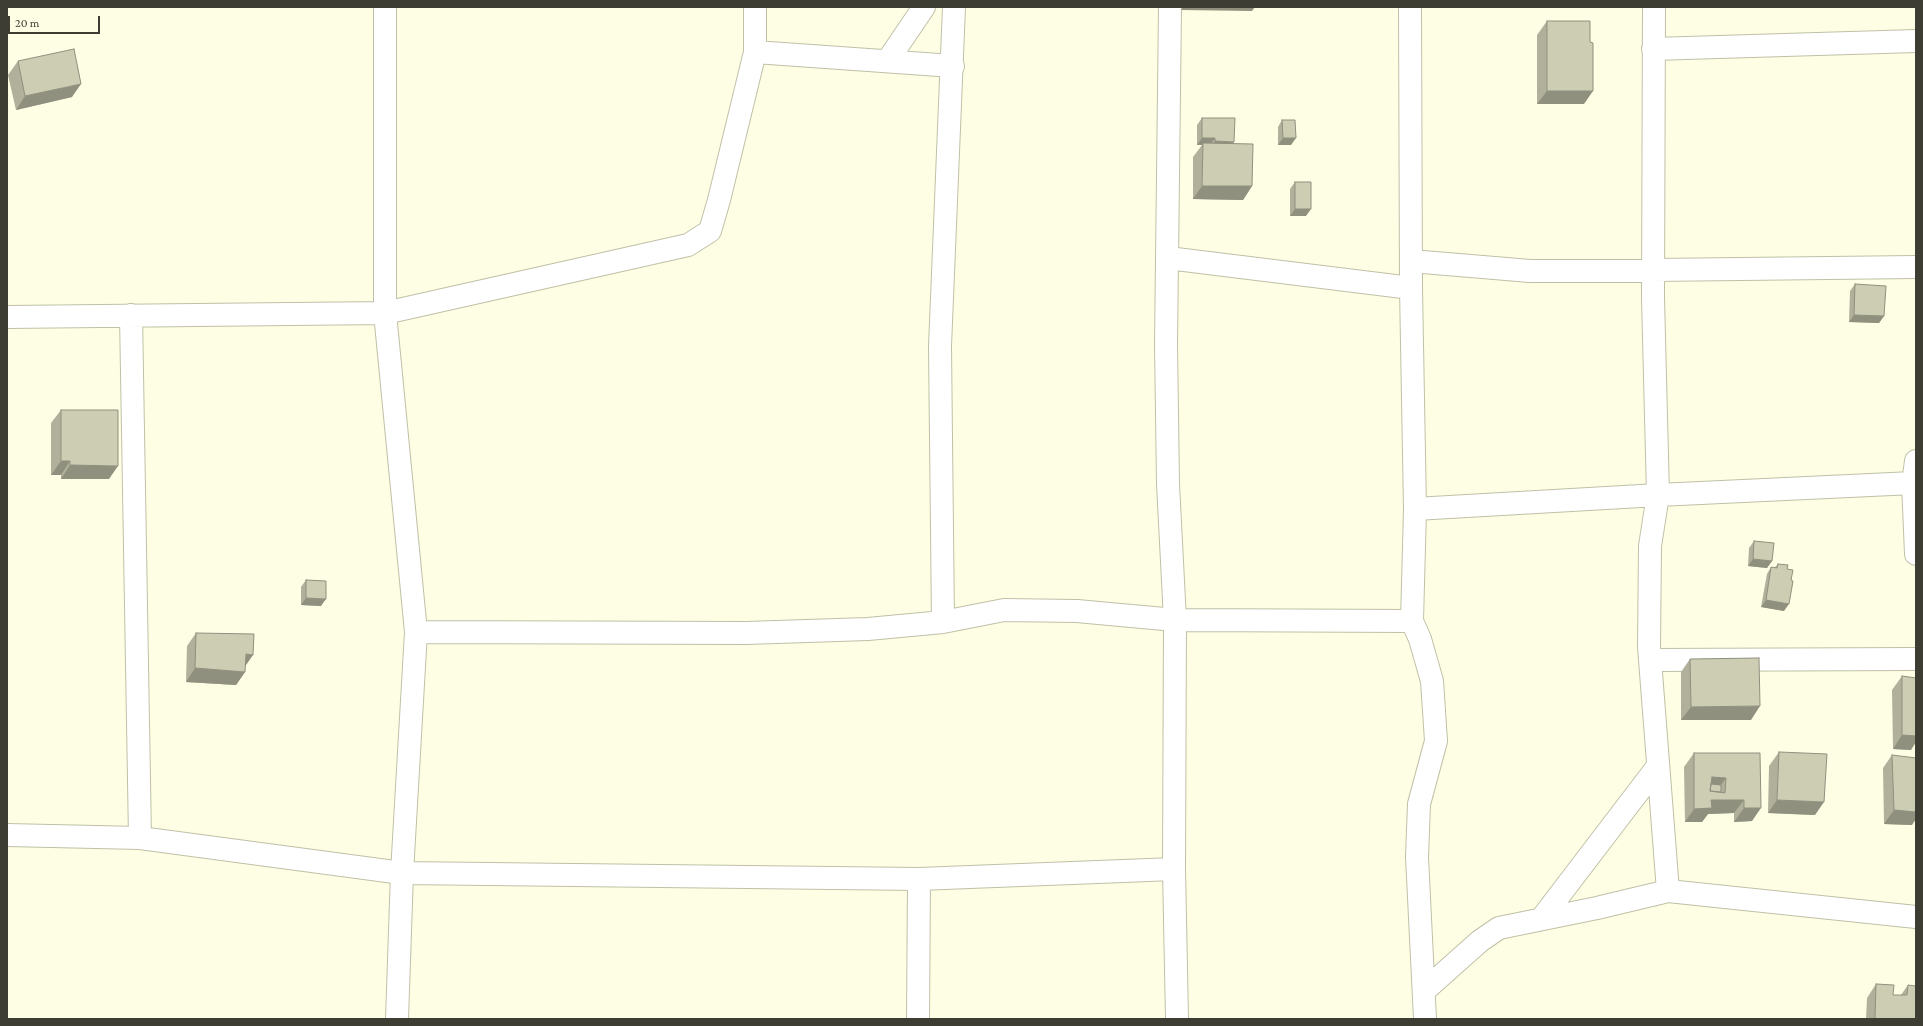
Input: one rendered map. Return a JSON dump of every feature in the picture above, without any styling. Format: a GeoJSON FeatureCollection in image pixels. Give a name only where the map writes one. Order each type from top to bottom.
{"type":"FeatureCollection","features":[{"type":"Feature","properties":{"kind":"street"},"geometry":{"type":"LineString","coordinates":[[385,7],[385,313],[416,632],[402,873],[397,1019]]}},
{"type":"Feature","properties":{"kind":"street"},"geometry":{"type":"LineString","coordinates":[[7,317],[385,313],[688,245],[710,231],[719,200],[755,52],[755,7]]}},
{"type":"Feature","properties":{"kind":"street"},"geometry":{"type":"LineString","coordinates":[[888,60],[924,7]]}},
{"type":"Feature","properties":{"kind":"street"},"geometry":{"type":"LineString","coordinates":[[944,622],[940,346],[953,66],[954,7]]}},
{"type":"Feature","properties":{"kind":"street"},"geometry":{"type":"LineString","coordinates":[[1170,7],[1166,344],[1168,460],[1175,620],[1174,869],[1177,1019]]}},
{"type":"Feature","properties":{"kind":"street"},"geometry":{"type":"LineString","coordinates":[[1410,7],[1411,288],[1414,509],[1412,621],[1420,640],[1432,681],[1436,741],[1419,804],[1417,858],[1425,990],[1425,1019]]}},
{"type":"Feature","properties":{"kind":"street"},"geometry":{"type":"LineString","coordinates":[[1654,7],[1653,271],[1658,495],[1650,546],[1651,660],[1668,891]]}},
{"type":"Feature","properties":{"kind":"street"},"geometry":{"type":"LineString","coordinates":[[1653,49],[1916,41]]}},
{"type":"Feature","properties":{"kind":"street"},"geometry":{"type":"LineString","coordinates":[[755,52],[888,60],[953,66]]}},
{"type":"Feature","properties":{"kind":"street"},"geometry":{"type":"LineString","coordinates":[[1168,258],[1411,288]]}},
{"type":"Feature","properties":{"kind":"street"},"geometry":{"type":"LineString","coordinates":[[1411,261],[1530,271],[1653,271],[1916,267]]}},
{"type":"Feature","properties":{"kind":"street"},"geometry":{"type":"LineString","coordinates":[[131,315],[140,838]]}},
{"type":"Feature","properties":{"kind":"street"},"geometry":{"type":"LineString","coordinates":[[1916,461],[1913,483],[1916,554]]}},
{"type":"Feature","properties":{"kind":"street"},"geometry":{"type":"LineString","coordinates":[[1414,509],[1658,495],[1913,483]]}},
{"type":"Feature","properties":{"kind":"street"},"geometry":{"type":"LineString","coordinates":[[416,632],[746,633],[868,629],[944,622],[1004,610],[1077,611],[1175,620],[1412,621]]}},
{"type":"Feature","properties":{"kind":"street"},"geometry":{"type":"LineString","coordinates":[[1651,660],[1916,659]]}},
{"type":"Feature","properties":{"kind":"street"},"geometry":{"type":"LineString","coordinates":[[1542,918],[1658,766]]}},
{"type":"Feature","properties":{"kind":"street"},"geometry":{"type":"LineString","coordinates":[[7,835],[140,838],[402,873],[919,880],[1174,869]]}},
{"type":"Feature","properties":{"kind":"street"},"geometry":{"type":"LineString","coordinates":[[918,1019],[919,880]]}},
{"type":"Feature","properties":{"kind":"street"},"geometry":{"type":"LineString","coordinates":[[1425,990],[1480,941],[1499,928],[1597,908],[1668,891],[1916,917]]}},
{"type":"Feature","properties":{"kind":"building"},"geometry":{"type":"Polygon","coordinates":[[[1547,21],[1590,21],[1590,42],[1593,43],[1593,91],[1547,91],[1547,21]]]}},
{"type":"Feature","properties":{"kind":"building"},"geometry":{"type":"Polygon","coordinates":[[[74,49],[81,84],[25,96],[18,61],[74,49]]]}},
{"type":"Feature","properties":{"kind":"building"},"geometry":{"type":"Polygon","coordinates":[[[1202,118],[1235,118],[1234,142],[1215,141],[1215,138],[1202,138],[1202,118]]]}},
{"type":"Feature","properties":{"kind":"building"},"geometry":{"type":"Polygon","coordinates":[[[1282,120],[1295,120],[1296,138],[1283,138],[1282,120]]]}},
{"type":"Feature","properties":{"kind":"building"},"geometry":{"type":"Polygon","coordinates":[[[1203,143],[1253,144],[1252,186],[1202,186],[1203,143]]]}},
{"type":"Feature","properties":{"kind":"building"},"geometry":{"type":"Polygon","coordinates":[[[1295,182],[1311,182],[1311,209],[1295,209],[1295,182]]]}},
{"type":"Feature","properties":{"kind":"building"},"geometry":{"type":"Polygon","coordinates":[[[1855,284],[1886,286],[1884,316],[1854,315],[1855,284]]]}},
{"type":"Feature","properties":{"kind":"building"},"geometry":{"type":"Polygon","coordinates":[[[61,410],[118,410],[118,466],[70,465],[70,461],[61,461],[61,410]]]}},
{"type":"Feature","properties":{"kind":"building"},"geometry":{"type":"Polygon","coordinates":[[[1754,541],[1774,543],[1772,561],[1753,559],[1754,541]]]}},
{"type":"Feature","properties":{"kind":"building"},"geometry":{"type":"Polygon","coordinates":[[[1778,564],[1788,565],[1787,569],[1793,570],[1791,580],[1793,581],[1789,604],[1766,600],[1771,567],[1777,568],[1778,564]]]}},
{"type":"Feature","properties":{"kind":"building"},"geometry":{"type":"Polygon","coordinates":[[[306,580],[326,581],[326,599],[306,598],[306,580]]]}},
{"type":"Feature","properties":{"kind":"building"},"geometry":{"type":"Polygon","coordinates":[[[196,633],[254,634],[253,655],[246,654],[245,672],[195,668],[196,633]]]}},
{"type":"Feature","properties":{"kind":"building"},"geometry":{"type":"Polygon","coordinates":[[[1759,658],[1760,706],[1691,707],[1690,659],[1759,658]]]}},
{"type":"Feature","properties":{"kind":"building"},"geometry":{"type":"Polygon","coordinates":[[[1902,676],[1916,678],[1916,736],[1902,735],[1902,676]]]}},
{"type":"Feature","properties":{"kind":"building"},"geometry":{"type":"Polygon","coordinates":[[[1779,752],[1827,754],[1824,802],[1777,800],[1779,752]]]}},
{"type":"Feature","properties":{"kind":"building"},"geometry":{"type":"Polygon","coordinates":[[[1694,753],[1760,753],[1761,808],[1744,808],[1744,800],[1711,800],[1712,808],[1694,809],[1694,753]],[[1712,777],[1710,791],[1725,793],[1726,778],[1712,777]]]}},
{"type":"Feature","properties":{"kind":"building"},"geometry":{"type":"Polygon","coordinates":[[[1892,755],[1916,758],[1916,812],[1894,810],[1892,755]]]}},
{"type":"Feature","properties":{"kind":"building"},"geometry":{"type":"Polygon","coordinates":[[[1711,784],[1721,785],[1721,792],[1710,791],[1711,784]]]}},
{"type":"Feature","properties":{"kind":"building"},"geometry":{"type":"Polygon","coordinates":[[[1876,984],[1894,985],[1893,995],[1907,995],[1908,985],[1916,986],[1916,1019],[1875,1019],[1876,984]]]}}]}
